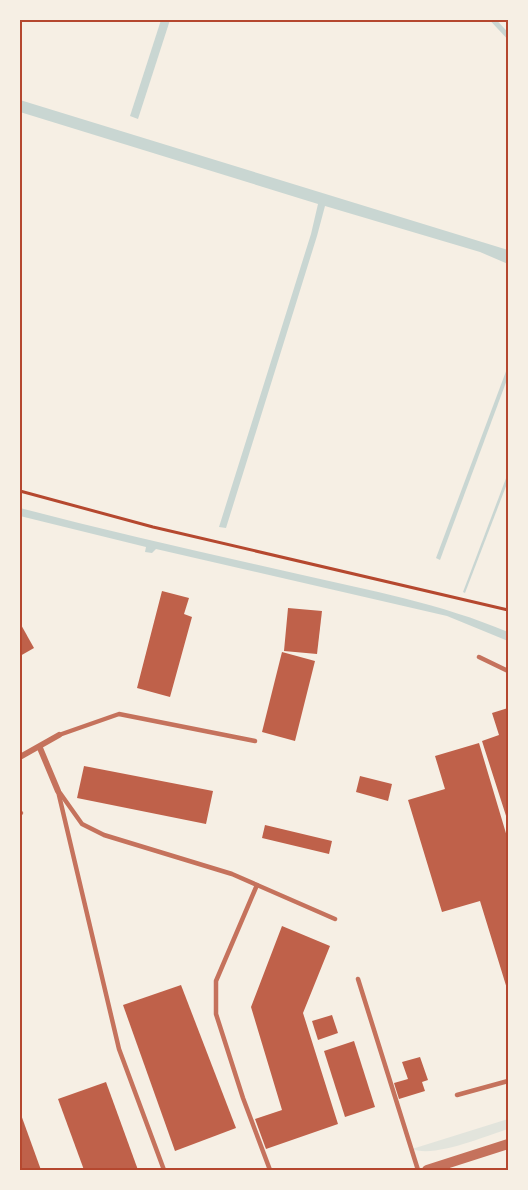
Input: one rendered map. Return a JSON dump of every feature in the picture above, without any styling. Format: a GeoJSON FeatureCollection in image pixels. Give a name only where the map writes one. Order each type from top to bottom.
{"type":"FeatureCollection","features":[{"type":"Feature","properties":{"kind":"street"},"geometry":{"type":"LineString","coordinates":[[20,757],[59,735]]}},
{"type":"Feature","properties":{"kind":"street"},"geometry":{"type":"LineString","coordinates":[[39,748],[58,791]]}},
{"type":"Feature","properties":{"kind":"street"},"geometry":{"type":"LineString","coordinates":[[427,1170],[508,1144]]}},
{"type":"Feature","properties":{"kind":"lane"},"geometry":{"type":"LineString","coordinates":[[479,657],[508,671]]}},
{"type":"Feature","properties":{"kind":"lane"},"geometry":{"type":"LineString","coordinates":[[59,735],[119,714],[255,741]]}},
{"type":"Feature","properties":{"kind":"lane"},"geometry":{"type":"LineString","coordinates":[[58,791],[82,824],[104,835],[232,874],[335,919]]}},
{"type":"Feature","properties":{"kind":"lane"},"geometry":{"type":"LineString","coordinates":[[58,791],[119,1049],[165,1170]]}},
{"type":"Feature","properties":{"kind":"lane"},"geometry":{"type":"LineString","coordinates":[[257,885],[216,981],[216,1014],[270,1170]]}},
{"type":"Feature","properties":{"kind":"lane"},"geometry":{"type":"LineString","coordinates":[[358,979],[418,1170]]}},
{"type":"Feature","properties":{"kind":"lane"},"geometry":{"type":"LineString","coordinates":[[457,1095],[508,1081]]}},
{"type":"Feature","properties":{"kind":"path"},"geometry":{"type":"LineString","coordinates":[[20,491],[153,527],[508,610]]}},
{"type":"Feature","properties":{"kind":"shaded area"},"geometry":{"type":"Polygon","coordinates":[[[161,20],[170,20],[138,119],[130,116],[161,20]]]}},
{"type":"Feature","properties":{"kind":"shaded area"},"geometry":{"type":"Polygon","coordinates":[[[20,100],[508,250],[508,264],[480,252],[325,206],[226,528],[219,527],[311,234],[318,204],[20,112],[20,100]]]}},
{"type":"Feature","properties":{"kind":"shaded area"},"geometry":{"type":"Polygon","coordinates":[[[508,366],[508,377],[440,560],[436,558],[508,366]]]}},
{"type":"Feature","properties":{"kind":"shaded area"},"geometry":{"type":"Polygon","coordinates":[[[508,473],[508,481],[465,593],[463,592],[508,473]]]}},
{"type":"Feature","properties":{"kind":"shaded area"},"geometry":{"type":"Polygon","coordinates":[[[20,508],[378,592],[457,613],[508,632],[508,641],[447,616],[156,549],[152,553],[145,552],[146,547],[20,516],[20,508]]]}},
{"type":"Feature","properties":{"kind":"shaded area"},"geometry":{"type":"Polygon","coordinates":[[[508,1119],[508,1129],[474,1141],[433,1151],[412,1149],[508,1119]]]}},
{"type":"Feature","properties":{"kind":"building"},"geometry":{"type":"Polygon","coordinates":[[[162,591],[189,598],[184,614],[192,617],[170,697],[137,688],[162,591]]]}},
{"type":"Feature","properties":{"kind":"building"},"geometry":{"type":"Polygon","coordinates":[[[288,608],[322,611],[317,654],[284,651],[288,608]]]}},
{"type":"Feature","properties":{"kind":"building"},"geometry":{"type":"Polygon","coordinates":[[[20,623],[34,648],[20,656],[20,623]]]}},
{"type":"Feature","properties":{"kind":"building"},"geometry":{"type":"Polygon","coordinates":[[[282,652],[315,661],[295,741],[262,732],[282,652]]]}},
{"type":"Feature","properties":{"kind":"building"},"geometry":{"type":"Polygon","coordinates":[[[508,708],[508,822],[482,741],[499,735],[492,713],[508,708]]]}},
{"type":"Feature","properties":{"kind":"building"},"geometry":{"type":"Polygon","coordinates":[[[479,743],[508,840],[508,992],[480,901],[442,912],[408,800],[445,789],[435,756],[479,743]]]}},
{"type":"Feature","properties":{"kind":"building"},"geometry":{"type":"Polygon","coordinates":[[[84,766],[213,791],[206,824],[77,798],[84,766]]]}},
{"type":"Feature","properties":{"kind":"building"},"geometry":{"type":"Polygon","coordinates":[[[360,776],[392,784],[388,801],[356,792],[360,776]]]}},
{"type":"Feature","properties":{"kind":"building"},"geometry":{"type":"Polygon","coordinates":[[[265,825],[332,841],[329,854],[262,838],[265,825]]]}},
{"type":"Feature","properties":{"kind":"building"},"geometry":{"type":"Polygon","coordinates":[[[282,926],[330,946],[303,1013],[338,1124],[266,1149],[255,1119],[282,1110],[251,1007],[282,926]]]}},
{"type":"Feature","properties":{"kind":"building"},"geometry":{"type":"Polygon","coordinates":[[[181,985],[236,1128],[175,1151],[123,1005],[181,985]]]}},
{"type":"Feature","properties":{"kind":"building"},"geometry":{"type":"Polygon","coordinates":[[[332,1015],[338,1033],[318,1040],[312,1021],[332,1015]]]}},
{"type":"Feature","properties":{"kind":"building"},"geometry":{"type":"Polygon","coordinates":[[[354,1041],[375,1107],[345,1117],[324,1051],[354,1041]]]}},
{"type":"Feature","properties":{"kind":"building"},"geometry":{"type":"Polygon","coordinates":[[[420,1057],[428,1080],[422,1082],[425,1091],[399,1099],[394,1083],[408,1079],[402,1062],[420,1057]]]}},
{"type":"Feature","properties":{"kind":"building"},"geometry":{"type":"Polygon","coordinates":[[[106,1082],[138,1170],[84,1170],[58,1099],[106,1082]]]}},
{"type":"Feature","properties":{"kind":"building"},"geometry":{"type":"Polygon","coordinates":[[[20,1112],[41,1170],[20,1170],[20,1112]]]}},
{"type":"Feature","properties":{"kind":"waterway"},"geometry":{"type":"LineString","coordinates":[[493,20],[508,36]]}}]}
